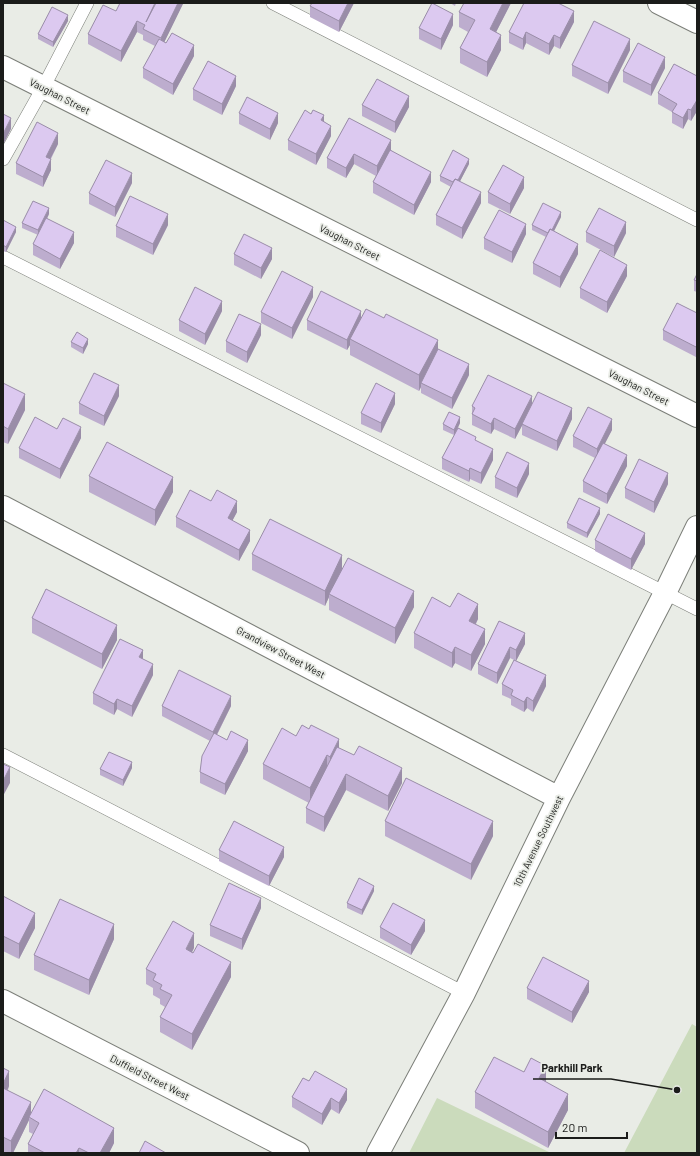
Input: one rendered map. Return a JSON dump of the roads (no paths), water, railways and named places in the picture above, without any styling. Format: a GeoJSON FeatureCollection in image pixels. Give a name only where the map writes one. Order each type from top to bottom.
{"type":"FeatureCollection","features":[{"type":"Feature","properties":{"kind":"street"},"geometry":{"type":"LineString","coordinates":[[659,3],[697,22]]}},
{"type":"Feature","properties":{"kind":"street","name":"Vaughan Street"},"geometry":{"type":"LineString","coordinates":[[3,67],[697,416]]}},
{"type":"Feature","properties":{"kind":"street","name":"Grandview Street West"},"geometry":{"type":"LineString","coordinates":[[3,507],[559,798]]}},
{"type":"Feature","properties":{"kind":"street","name":"10th Avenue Southwest"},"geometry":{"type":"LineString","coordinates":[[378,1153],[464,993],[559,798],[665,593],[697,527]]}},
{"type":"Feature","properties":{"kind":"street","name":"Duffield Street West"},"geometry":{"type":"LineString","coordinates":[[3,1001],[298,1153]]}},
{"type":"Feature","properties":{"kind":"lane"},"geometry":{"type":"LineString","coordinates":[[3,159],[43,88],[87,3]]}},
{"type":"Feature","properties":{"kind":"lane"},"geometry":{"type":"LineString","coordinates":[[273,3],[697,220]]}},
{"type":"Feature","properties":{"kind":"lane"},"geometry":{"type":"LineString","coordinates":[[3,257],[697,609]]}},
{"type":"Feature","properties":{"kind":"lane"},"geometry":{"type":"LineString","coordinates":[[3,755],[464,993]]}},
{"type":"Feature","properties":{"kind":"place","name":"Parkhill Park"},"geometry":{"type":"Point","coordinates":[677,1090]}}]}
